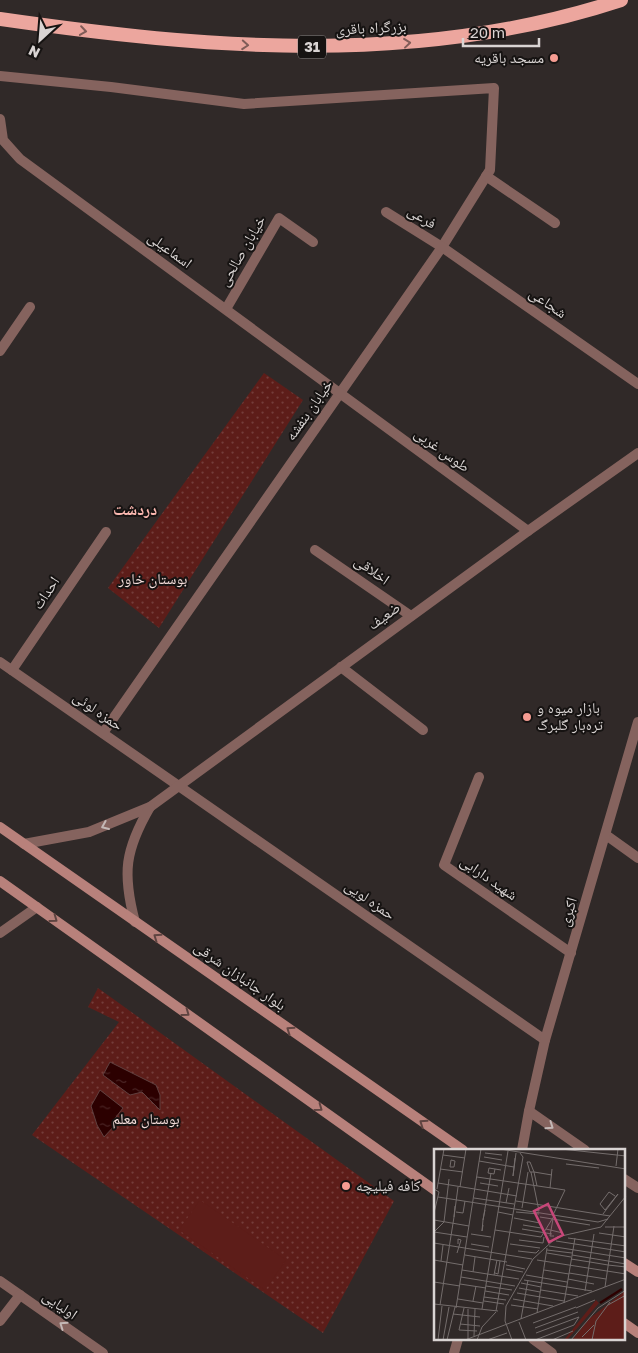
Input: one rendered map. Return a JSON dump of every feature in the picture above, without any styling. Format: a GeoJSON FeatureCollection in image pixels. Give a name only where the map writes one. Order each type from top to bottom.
{"type":"FeatureCollection","features":[{"type":"Feature","properties":{"kind":"highway","name":"بزرگراه باقری"},"geometry":{"type":"LineString","coordinates":[[0,19],[100,34],[276,47],[387,45],[491,34],[584,12],[621,0]]}},
{"type":"Feature","properties":{"kind":"main road","name":"بلوار جانبازان شرقی"},"geometry":{"type":"LineString","coordinates":[[0,827],[463,1149]]}},
{"type":"Feature","properties":{"kind":"main road"},"geometry":{"type":"LineString","coordinates":[[0,881],[434,1190]]}},
{"type":"Feature","properties":{"kind":"main road"},"geometry":{"type":"LineString","coordinates":[[626,1264],[638,1272]]}},
{"type":"Feature","properties":{"kind":"main road"},"geometry":{"type":"LineString","coordinates":[[626,1324],[638,1333]]}},
{"type":"Feature","properties":{"kind":"street","name":"خیابان بنفشه"},"geometry":{"type":"LineString","coordinates":[[0,76],[111,87],[244,104],[494,88],[490,170],[442,247],[103,733]]}},
{"type":"Feature","properties":{"kind":"street","name":"اسماعیلی"},"geometry":{"type":"LineString","coordinates":[[0,119],[3,140],[20,159],[339,393]]}},
{"type":"Feature","properties":{"kind":"street"},"geometry":{"type":"LineString","coordinates":[[486,176],[555,223]]}},
{"type":"Feature","properties":{"kind":"street","name":"فرعی"},"geometry":{"type":"LineString","coordinates":[[386,212],[442,247]]}},
{"type":"Feature","properties":{"kind":"street","name":"خیابان صالحی"},"geometry":{"type":"LineString","coordinates":[[226,310],[279,218],[313,242]]}},
{"type":"Feature","properties":{"kind":"street","name":"شجاعی"},"geometry":{"type":"LineString","coordinates":[[442,247],[638,384]]}},
{"type":"Feature","properties":{"kind":"street"},"geometry":{"type":"LineString","coordinates":[[0,351],[30,307]]}},
{"type":"Feature","properties":{"kind":"street","name":"طوس غربی"},"geometry":{"type":"LineString","coordinates":[[339,393],[528,530]]}},
{"type":"Feature","properties":{"kind":"street","name":"ضعیف"},"geometry":{"type":"LineString","coordinates":[[150,806],[528,530],[638,453]]}},
{"type":"Feature","properties":{"kind":"street","name":"احداث"},"geometry":{"type":"LineString","coordinates":[[12,670],[106,532]]}},
{"type":"Feature","properties":{"kind":"street","name":"اخلاقی"},"geometry":{"type":"LineString","coordinates":[[315,550],[411,616]]}},
{"type":"Feature","properties":{"kind":"street","name":"حمزه لوئی"},"geometry":{"type":"LineString","coordinates":[[0,662],[178,785]]}},
{"type":"Feature","properties":{"kind":"street"},"geometry":{"type":"LineString","coordinates":[[341,667],[422,730]]}},
{"type":"Feature","properties":{"kind":"street","name":"اکبری"},"geometry":{"type":"LineString","coordinates":[[522,1149],[545,1040],[638,722]]}},
{"type":"Feature","properties":{"kind":"street","name":"شهید دارابی"},"geometry":{"type":"LineString","coordinates":[[479,777],[444,865],[571,952]]}},
{"type":"Feature","properties":{"kind":"street","name":"حمزه لویی"},"geometry":{"type":"LineString","coordinates":[[178,785],[545,1040]]}},
{"type":"Feature","properties":{"kind":"street"},"geometry":{"type":"LineString","coordinates":[[24,844],[90,832],[150,806]]}},
{"type":"Feature","properties":{"kind":"street"},"geometry":{"type":"LineString","coordinates":[[135,922],[127,892],[127,862],[135,833],[150,806]]}},
{"type":"Feature","properties":{"kind":"street"},"geometry":{"type":"LineString","coordinates":[[606,835],[638,858]]}},
{"type":"Feature","properties":{"kind":"street"},"geometry":{"type":"LineString","coordinates":[[0,933],[37,907]]}},
{"type":"Feature","properties":{"kind":"street"},"geometry":{"type":"LineString","coordinates":[[529,1111],[584,1149]]}},
{"type":"Feature","properties":{"kind":"street"},"geometry":{"type":"LineString","coordinates":[[626,1180],[638,1188]]}},
{"type":"Feature","properties":{"kind":"street","name":"اولیایی"},"geometry":{"type":"LineString","coordinates":[[0,1281],[103,1353]]}},
{"type":"Feature","properties":{"kind":"street"},"geometry":{"type":"LineString","coordinates":[[0,1321],[20,1295]]}},
{"type":"Feature","properties":{"kind":"street"},"geometry":{"type":"LineString","coordinates":[[454,1353],[458,1340]]}},
{"type":"Feature","properties":{"kind":"street"},"geometry":{"type":"LineString","coordinates":[[534,1340],[552,1353]]}},
{"type":"Feature","properties":{"kind":"green space","name":"بوستان خاور"},"geometry":{"type":"Polygon","coordinates":[[[264,373],[303,400],[159,628],[108,588],[264,373]]]}},
{"type":"Feature","properties":{"kind":"green space","name":"بوستان معلم"},"geometry":{"type":"Polygon","coordinates":[[[98,988],[394,1201],[323,1333],[32,1135],[119,1022],[88,1007],[98,988]]]}},
{"type":"Feature","properties":{"kind":"green space"},"geometry":{"type":"Polygon","coordinates":[[[200,1200],[286,1260],[265,1290],[179,1230],[200,1200]]]}},
{"type":"Feature","properties":{"kind":"water"},"geometry":{"type":"Polygon","coordinates":[[[110,1062],[156,1085],[160,1095],[160,1110],[142,1092],[130,1095],[103,1075],[110,1062]]]}},
{"type":"Feature","properties":{"kind":"water"},"geometry":{"type":"Polygon","coordinates":[[[100,1090],[123,1108],[113,1121],[116,1124],[104,1137],[97,1125],[91,1106],[100,1090]]]}},
{"type":"Feature","properties":{"kind":"place","name":"مسجد باقریه"},"geometry":{"type":"Point","coordinates":[554,58]}},
{"type":"Feature","properties":{"kind":"place","name":"بازار میوه و تره‌بار گلبرگ"},"geometry":{"type":"Point","coordinates":[527,717]}},
{"type":"Feature","properties":{"kind":"place","name":"کافه فیلیچه"},"geometry":{"type":"Point","coordinates":[346,1186]}},
{"type":"Feature","properties":{"kind":"district","name":"دردشت"},"geometry":{"type":"Point","coordinates":[135,509]}}]}
